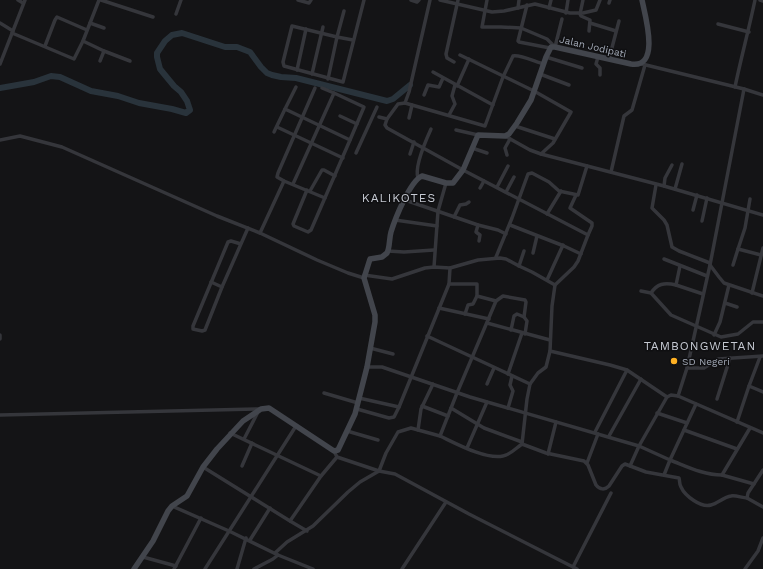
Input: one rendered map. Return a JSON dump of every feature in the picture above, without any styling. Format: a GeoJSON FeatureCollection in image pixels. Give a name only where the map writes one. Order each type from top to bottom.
{"type":"FeatureCollection","features":[{"type":"Feature","properties":{"kind":"street"},"geometry":{"type":"LineString","coordinates":[[0,64],[24,2],[18,0]]}},
{"type":"Feature","properties":{"kind":"street"},"geometry":{"type":"LineString","coordinates":[[93,0],[153,17]]}},
{"type":"Feature","properties":{"kind":"street"},"geometry":{"type":"LineString","coordinates":[[176,14],[181,0]]}},
{"type":"Feature","properties":{"kind":"street"},"geometry":{"type":"LineString","coordinates":[[298,0],[309,3],[311,0]]}},
{"type":"Feature","properties":{"kind":"street"},"geometry":{"type":"LineString","coordinates":[[353,40],[293,26],[283,64],[286,67],[342,83],[344,82],[353,40],[364,0]]}},
{"type":"Feature","properties":{"kind":"street"},"geometry":{"type":"LineString","coordinates":[[411,0],[417,2],[419,0]]}},
{"type":"Feature","properties":{"kind":"street"},"geometry":{"type":"LineString","coordinates":[[405,103],[409,92],[430,0]]}},
{"type":"Feature","properties":{"kind":"street"},"geometry":{"type":"LineString","coordinates":[[440,0],[458,2],[485,11],[499,12],[518,8],[535,2],[566,13],[580,14],[597,10],[600,0]]}},
{"type":"Feature","properties":{"kind":"street"},"geometry":{"type":"LineString","coordinates":[[487,0],[481,26],[482,28],[521,28],[547,39],[553,47]]}},
{"type":"Feature","properties":{"kind":"street"},"geometry":{"type":"LineString","coordinates":[[518,8],[519,0]]}},
{"type":"Feature","properties":{"kind":"street"},"geometry":{"type":"LineString","coordinates":[[549,8],[551,0]]}},
{"type":"Feature","properties":{"kind":"street"},"geometry":{"type":"LineString","coordinates":[[566,13],[568,0]]}},
{"type":"Feature","properties":{"kind":"street"},"geometry":{"type":"LineString","coordinates":[[580,14],[583,0]]}},
{"type":"Feature","properties":{"kind":"street"},"geometry":{"type":"LineString","coordinates":[[611,172],[625,115],[632,110],[650,42],[642,0]]}},
{"type":"Feature","properties":{"kind":"street"},"geometry":{"type":"LineString","coordinates":[[735,87],[741,56],[749,32],[755,0]]}},
{"type":"Feature","properties":{"kind":"street"},"geometry":{"type":"LineString","coordinates":[[0,23],[12,32],[74,59],[99,1]]}},
{"type":"Feature","properties":{"kind":"street"},"geometry":{"type":"LineString","coordinates":[[454,62],[448,59],[446,54],[458,2]]}},
{"type":"Feature","properties":{"kind":"street"},"geometry":{"type":"LineString","coordinates":[[527,5],[518,41],[553,47]]}},
{"type":"Feature","properties":{"kind":"street"},"geometry":{"type":"LineString","coordinates":[[328,79],[344,11]]}},
{"type":"Feature","properties":{"kind":"street"},"geometry":{"type":"LineString","coordinates":[[580,14],[581,16],[590,20],[590,23],[616,31]]}},
{"type":"Feature","properties":{"kind":"street"},"geometry":{"type":"LineString","coordinates":[[45,46],[57,17],[87,30]]}},
{"type":"Feature","properties":{"kind":"street"},"geometry":{"type":"LineString","coordinates":[[553,47],[562,19]]}},
{"type":"Feature","properties":{"kind":"street"},"geometry":{"type":"LineString","coordinates":[[609,60],[619,21]]}},
{"type":"Feature","properties":{"kind":"street"},"geometry":{"type":"LineString","coordinates":[[90,23],[104,28]]}},
{"type":"Feature","properties":{"kind":"street"},"geometry":{"type":"LineString","coordinates":[[589,31],[590,23]]}},
{"type":"Feature","properties":{"kind":"street"},"geometry":{"type":"LineString","coordinates":[[718,24],[749,32]]}},
{"type":"Feature","properties":{"kind":"street"},"geometry":{"type":"LineString","coordinates":[[312,74],[323,27]]}},
{"type":"Feature","properties":{"kind":"street"},"geometry":{"type":"LineString","coordinates":[[297,70],[306,29]]}},
{"type":"Feature","properties":{"kind":"street"},"geometry":{"type":"LineString","coordinates":[[83,41],[130,61]]}},
{"type":"Feature","properties":{"kind":"street","name":"Jalan Jodipati"},"geometry":{"type":"LineString","coordinates":[[507,138],[526,109],[546,57],[553,47],[597,61],[609,60],[637,65],[644,64]]}},
{"type":"Feature","properties":{"kind":"street"},"geometry":{"type":"LineString","coordinates":[[100,61],[104,51]]}},
{"type":"Feature","properties":{"kind":"street"},"geometry":{"type":"LineString","coordinates":[[460,55],[534,91],[572,112],[552,144],[541,154]]}},
{"type":"Feature","properties":{"kind":"street"},"geometry":{"type":"LineString","coordinates":[[544,64],[514,55],[503,77],[485,126],[405,103],[398,104],[387,119],[385,126],[463,170],[588,235]]}},
{"type":"Feature","properties":{"kind":"street"},"geometry":{"type":"LineString","coordinates":[[546,57],[582,68]]}},
{"type":"Feature","properties":{"kind":"street"},"geometry":{"type":"LineString","coordinates":[[449,115],[455,104],[452,96],[469,59]]}},
{"type":"Feature","properties":{"kind":"street"},"geometry":{"type":"LineString","coordinates":[[597,61],[600,68],[600,75]]}},
{"type":"Feature","properties":{"kind":"street"},"geometry":{"type":"LineString","coordinates":[[644,64],[763,94]]}},
{"type":"Feature","properties":{"kind":"street"},"geometry":{"type":"LineString","coordinates":[[433,72],[493,105]]}},
{"type":"Feature","properties":{"kind":"street"},"geometry":{"type":"LineString","coordinates":[[540,74],[569,85]]}},
{"type":"Feature","properties":{"kind":"street"},"geometry":{"type":"LineString","coordinates":[[424,95],[428,85],[438,87],[443,78]]}},
{"type":"Feature","properties":{"kind":"street"},"geometry":{"type":"LineString","coordinates":[[274,132],[296,87]]}},
{"type":"Feature","properties":{"kind":"street"},"geometry":{"type":"LineString","coordinates":[[315,88],[277,174],[278,177],[284,181],[325,198]]}},
{"type":"Feature","properties":{"kind":"street"},"geometry":{"type":"LineString","coordinates":[[322,88],[364,107]]}},
{"type":"Feature","properties":{"kind":"street"},"geometry":{"type":"LineString","coordinates":[[678,396],[687,368],[710,264],[744,89]]}},
{"type":"Feature","properties":{"kind":"street"},"geometry":{"type":"LineString","coordinates":[[293,184],[334,93]]}},
{"type":"Feature","properties":{"kind":"street"},"geometry":{"type":"LineString","coordinates":[[335,176],[322,170],[308,191],[293,224],[294,226],[307,232],[310,231],[335,176],[366,102]]}},
{"type":"Feature","properties":{"kind":"street"},"geometry":{"type":"LineString","coordinates":[[408,118],[412,105]]}},
{"type":"Feature","properties":{"kind":"street"},"geometry":{"type":"LineString","coordinates":[[356,153],[377,107]]}},
{"type":"Feature","properties":{"kind":"street"},"geometry":{"type":"LineString","coordinates":[[285,109],[361,141]]}},
{"type":"Feature","properties":{"kind":"street"},"geometry":{"type":"LineString","coordinates":[[340,116],[357,124]]}},
{"type":"Feature","properties":{"kind":"street"},"geometry":{"type":"LineString","coordinates":[[379,117],[387,119]]}},
{"type":"Feature","properties":{"kind":"street"},"geometry":{"type":"LineString","coordinates":[[515,126],[555,139]]}},
{"type":"Feature","properties":{"kind":"street"},"geometry":{"type":"LineString","coordinates":[[277,127],[342,158]]}},
{"type":"Feature","properties":{"kind":"street"},"geometry":{"type":"LineString","coordinates":[[418,178],[417,170],[423,147],[431,129]]}},
{"type":"Feature","properties":{"kind":"street"},"geometry":{"type":"LineString","coordinates":[[456,130],[478,135],[507,138],[541,154],[664,186],[763,214]]}},
{"type":"Feature","properties":{"kind":"street"},"geometry":{"type":"LineString","coordinates":[[290,521],[336,454],[354,418],[367,367],[375,318],[364,276],[370,260],[384,256],[388,251],[390,234],[395,220],[418,178],[425,176],[446,183],[453,183],[463,170],[478,135]]}},
{"type":"Feature","properties":{"kind":"street"},"geometry":{"type":"LineString","coordinates":[[0,140],[20,136],[62,147],[348,273],[392,279],[434,267],[450,268],[471,262],[496,258],[506,259],[547,280],[555,286]]}},
{"type":"Feature","properties":{"kind":"street"},"geometry":{"type":"LineString","coordinates":[[507,138],[505,148],[507,155]]}},
{"type":"Feature","properties":{"kind":"street"},"geometry":{"type":"LineString","coordinates":[[410,154],[414,142]]}},
{"type":"Feature","properties":{"kind":"street"},"geometry":{"type":"LineString","coordinates":[[472,148],[487,153]]}},
{"type":"Feature","properties":{"kind":"street"},"geometry":{"type":"LineString","coordinates":[[675,189],[682,164]]}},
{"type":"Feature","properties":{"kind":"street"},"geometry":{"type":"LineString","coordinates":[[664,186],[666,177],[672,165]]}},
{"type":"Feature","properties":{"kind":"street"},"geometry":{"type":"LineString","coordinates":[[497,187],[508,166]]}},
{"type":"Feature","properties":{"kind":"street"},"geometry":{"type":"LineString","coordinates":[[254,569],[273,559],[287,542],[307,531],[360,482],[379,471],[398,432],[407,428],[418,430],[440,436],[490,456],[501,457],[505,456],[522,443],[530,384],[534,377],[546,367],[550,351],[552,306],[555,286],[574,267],[592,226],[592,224],[570,208],[576,195],[579,194],[587,166]]}},
{"type":"Feature","properties":{"kind":"street"},"geometry":{"type":"LineString","coordinates":[[496,258],[510,225],[525,180],[530,172],[549,182],[557,190],[576,195]]}},
{"type":"Feature","properties":{"kind":"street"},"geometry":{"type":"LineString","coordinates":[[506,192],[514,177]]}},
{"type":"Feature","properties":{"kind":"street"},"geometry":{"type":"LineString","coordinates":[[480,188],[484,180]]}},
{"type":"Feature","properties":{"kind":"street"},"geometry":{"type":"LineString","coordinates":[[260,233],[284,181]]}},
{"type":"Feature","properties":{"kind":"street"},"geometry":{"type":"LineString","coordinates":[[434,267],[434,250],[438,211],[446,183]]}},
{"type":"Feature","properties":{"kind":"street"},"geometry":{"type":"LineString","coordinates":[[656,184],[652,208],[667,225],[673,248],[710,264],[721,280],[730,285],[763,296]]}},
{"type":"Feature","properties":{"kind":"street"},"geometry":{"type":"LineString","coordinates":[[547,214],[561,191]]}},
{"type":"Feature","properties":{"kind":"street"},"geometry":{"type":"LineString","coordinates":[[693,210],[697,195]]}},
{"type":"Feature","properties":{"kind":"street"},"geometry":{"type":"LineString","coordinates":[[702,221],[707,198]]}},
{"type":"Feature","properties":{"kind":"street"},"geometry":{"type":"LineString","coordinates":[[733,265],[745,228],[750,199]]}},
{"type":"Feature","properties":{"kind":"street"},"geometry":{"type":"LineString","coordinates":[[405,200],[478,225],[498,230],[506,234]]}},
{"type":"Feature","properties":{"kind":"street"},"geometry":{"type":"LineString","coordinates":[[454,217],[460,205],[468,204],[469,202]]}},
{"type":"Feature","properties":{"kind":"street"},"geometry":{"type":"LineString","coordinates":[[395,220],[437,226]]}},
{"type":"Feature","properties":{"kind":"street"},"geometry":{"type":"LineString","coordinates":[[478,225],[476,232],[480,236],[478,241]]}},
{"type":"Feature","properties":{"kind":"street"},"geometry":{"type":"LineString","coordinates":[[510,225],[563,245],[581,254]]}},
{"type":"Feature","properties":{"kind":"street"},"geometry":{"type":"LineString","coordinates":[[241,244],[231,241],[228,242],[193,326],[194,329],[205,330],[248,228]]}},
{"type":"Feature","properties":{"kind":"street"},"geometry":{"type":"LineString","coordinates":[[533,253],[538,236]]}},
{"type":"Feature","properties":{"kind":"street"},"geometry":{"type":"LineString","coordinates":[[547,280],[563,245]]}},
{"type":"Feature","properties":{"kind":"street"},"geometry":{"type":"LineString","coordinates":[[752,293],[763,248]]}},
{"type":"Feature","properties":{"kind":"street"},"geometry":{"type":"LineString","coordinates":[[738,249],[761,255]]}},
{"type":"Feature","properties":{"kind":"street"},"geometry":{"type":"LineString","coordinates":[[388,251],[404,252],[434,250]]}},
{"type":"Feature","properties":{"kind":"street"},"geometry":{"type":"LineString","coordinates":[[519,266],[524,251]]}},
{"type":"Feature","properties":{"kind":"street"},"geometry":{"type":"LineString","coordinates":[[664,259],[707,276]]}},
{"type":"Feature","properties":{"kind":"street"},"geometry":{"type":"LineString","coordinates":[[676,285],[680,266]]}},
{"type":"Feature","properties":{"kind":"street"},"geometry":{"type":"LineString","coordinates":[[356,409],[389,418],[394,417],[449,284],[450,268]]}},
{"type":"Feature","properties":{"kind":"street"},"geometry":{"type":"LineString","coordinates":[[211,282],[222,287]]}},
{"type":"Feature","properties":{"kind":"street"},"geometry":{"type":"LineString","coordinates":[[651,293],[657,286],[665,283],[703,294]]}},
{"type":"Feature","properties":{"kind":"street"},"geometry":{"type":"LineString","coordinates":[[449,284],[477,284],[474,303],[467,305],[465,314]]}},
{"type":"Feature","properties":{"kind":"street"},"geometry":{"type":"LineString","coordinates":[[714,335],[720,322],[730,285]]}},
{"type":"Feature","properties":{"kind":"street"},"geometry":{"type":"LineString","coordinates":[[641,291],[651,293],[671,315],[721,337],[734,335],[753,322],[763,322]]}},
{"type":"Feature","properties":{"kind":"street"},"geometry":{"type":"LineString","coordinates":[[476,296],[496,301]]}},
{"type":"Feature","properties":{"kind":"street"},"geometry":{"type":"LineString","coordinates":[[440,436],[456,393],[488,324],[496,301],[503,296],[525,300],[526,302],[524,317],[527,321],[524,333],[508,374]]}},
{"type":"Feature","properties":{"kind":"street"},"geometry":{"type":"LineString","coordinates":[[725,303],[737,307]]}},
{"type":"Feature","properties":{"kind":"street"},"geometry":{"type":"LineString","coordinates":[[439,308],[489,319]]}},
{"type":"Feature","properties":{"kind":"street"},"geometry":{"type":"LineString","coordinates":[[511,330],[514,315],[517,314],[524,317]]}},
{"type":"Feature","properties":{"kind":"street"},"geometry":{"type":"LineString","coordinates":[[488,324],[550,340]]}},
{"type":"Feature","properties":{"kind":"street"},"geometry":{"type":"LineString","coordinates":[[427,336],[530,384]]}},
{"type":"Feature","properties":{"kind":"street"},"geometry":{"type":"LineString","coordinates":[[370,348],[394,354]]}},
{"type":"Feature","properties":{"kind":"street"},"geometry":{"type":"LineString","coordinates":[[550,351],[610,364],[628,370],[667,397]]}},
{"type":"Feature","properties":{"kind":"street"},"geometry":{"type":"LineString","coordinates":[[687,368],[704,368],[717,360],[761,356],[737,422]]}},
{"type":"Feature","properties":{"kind":"street"},"geometry":{"type":"LineString","coordinates":[[717,398],[730,358]]}},
{"type":"Feature","properties":{"kind":"street"},"geometry":{"type":"LineString","coordinates":[[367,367],[382,367],[456,393],[640,446],[692,469],[711,474],[722,474],[754,484]]}},
{"type":"Feature","properties":{"kind":"street"},"geometry":{"type":"LineString","coordinates":[[487,384],[494,368]]}},
{"type":"Feature","properties":{"kind":"street"},"geometry":{"type":"LineString","coordinates":[[628,370],[596,433],[587,463],[594,482],[598,487],[606,489],[625,464],[646,472],[679,478],[680,486],[693,500],[702,505],[709,506],[732,496],[747,498],[763,507]]}},
{"type":"Feature","properties":{"kind":"street"},"geometry":{"type":"LineString","coordinates":[[508,408],[513,390],[510,386],[512,376]]}},
{"type":"Feature","properties":{"kind":"street"},"geometry":{"type":"LineString","coordinates":[[609,436],[641,379]]}},
{"type":"Feature","properties":{"kind":"street"},"geometry":{"type":"LineString","coordinates":[[418,430],[422,406],[433,384]]}},
{"type":"Feature","properties":{"kind":"street"},"geometry":{"type":"LineString","coordinates":[[749,386],[763,392]]}},
{"type":"Feature","properties":{"kind":"street"},"geometry":{"type":"LineString","coordinates":[[324,393],[399,407]]}},
{"type":"Feature","properties":{"kind":"street"},"geometry":{"type":"LineString","coordinates":[[630,466],[657,413],[667,397],[671,395],[678,396],[763,433]]}},
{"type":"Feature","properties":{"kind":"street"},"geometry":{"type":"LineString","coordinates":[[467,448],[487,402]]}},
{"type":"Feature","properties":{"kind":"street"},"geometry":{"type":"LineString","coordinates":[[664,475],[696,404]]}},
{"type":"Feature","properties":{"kind":"street"},"geometry":{"type":"LineString","coordinates":[[422,406],[448,416]]}},
{"type":"Feature","properties":{"kind":"street"},"geometry":{"type":"LineString","coordinates":[[0,415],[269,408],[336,454],[379,471],[395,474],[446,502],[577,569]]}},
{"type":"Feature","properties":{"kind":"street"},"geometry":{"type":"LineString","coordinates":[[451,408],[478,424],[548,454],[564,456],[587,463]]}},
{"type":"Feature","properties":{"kind":"street"},"geometry":{"type":"LineString","coordinates":[[134,569],[143,557],[172,506],[187,496],[203,467],[230,433],[243,421],[260,409]]}},
{"type":"Feature","properties":{"kind":"street"},"geometry":{"type":"LineString","coordinates":[[244,439],[260,409]]}},
{"type":"Feature","properties":{"kind":"street"},"geometry":{"type":"LineString","coordinates":[[657,413],[687,423]]}},
{"type":"Feature","properties":{"kind":"street"},"geometry":{"type":"LineString","coordinates":[[548,454],[556,422]]}},
{"type":"Feature","properties":{"kind":"street"},"geometry":{"type":"LineString","coordinates":[[205,569],[296,426]]}},
{"type":"Feature","properties":{"kind":"street"},"geometry":{"type":"LineString","coordinates":[[722,474],[750,428]]}},
{"type":"Feature","properties":{"kind":"street"},"geometry":{"type":"LineString","coordinates":[[684,430],[737,449]]}},
{"type":"Feature","properties":{"kind":"street"},"geometry":{"type":"LineString","coordinates":[[347,431],[378,440]]}},
{"type":"Feature","properties":{"kind":"street"},"geometry":{"type":"LineString","coordinates":[[230,433],[321,476]]}},
{"type":"Feature","properties":{"kind":"street"},"geometry":{"type":"LineString","coordinates":[[242,466],[252,443]]}},
{"type":"Feature","properties":{"kind":"street"},"geometry":{"type":"LineString","coordinates":[[203,467],[251,495],[307,531]]}},
{"type":"Feature","properties":{"kind":"street"},"geometry":{"type":"LineString","coordinates":[[747,498],[763,470]]}},
{"type":"Feature","properties":{"kind":"street"},"geometry":{"type":"LineString","coordinates":[[573,567],[611,494]]}},
{"type":"Feature","properties":{"kind":"street"},"geometry":{"type":"LineString","coordinates":[[402,569],[446,502]]}},
{"type":"Feature","properties":{"kind":"street"},"geometry":{"type":"LineString","coordinates":[[172,506],[201,518],[276,554],[313,569]]}},
{"type":"Feature","properties":{"kind":"street"},"geometry":{"type":"LineString","coordinates":[[237,569],[248,540],[270,508]]}},
{"type":"Feature","properties":{"kind":"street"},"geometry":{"type":"LineString","coordinates":[[143,557],[175,567],[201,518]]}},
{"type":"Feature","properties":{"kind":"street"},"geometry":{"type":"LineString","coordinates":[[745,569],[759,548],[763,538]]}},
{"type":"Feature","properties":{"kind":"street"},"geometry":{"type":"LineString","coordinates":[[759,548],[763,552]]}},
{"type":"Feature","properties":{"kind":"waterway"},"geometry":{"type":"LineString","coordinates":[[0,88],[34,82],[51,76],[60,77],[91,91],[118,96],[139,103],[186,113],[190,110],[187,101],[181,92],[160,69],[157,57],[157,53],[165,41],[172,35],[182,33],[225,47],[237,47],[250,52],[261,67],[267,73],[272,75],[296,78],[387,101],[393,99],[410,85]]}},
{"type":"Feature","properties":{"kind":"place","name":"SD Negeri"},"geometry":{"type":"Point","coordinates":[674,361]}},
{"type":"Feature","properties":{"kind":"district","name":"KALIKOTES"},"geometry":{"type":"Point","coordinates":[399,198]}},
{"type":"Feature","properties":{"kind":"district","name":"TAMBONGWETAN"},"geometry":{"type":"Point","coordinates":[700,346]}}]}
